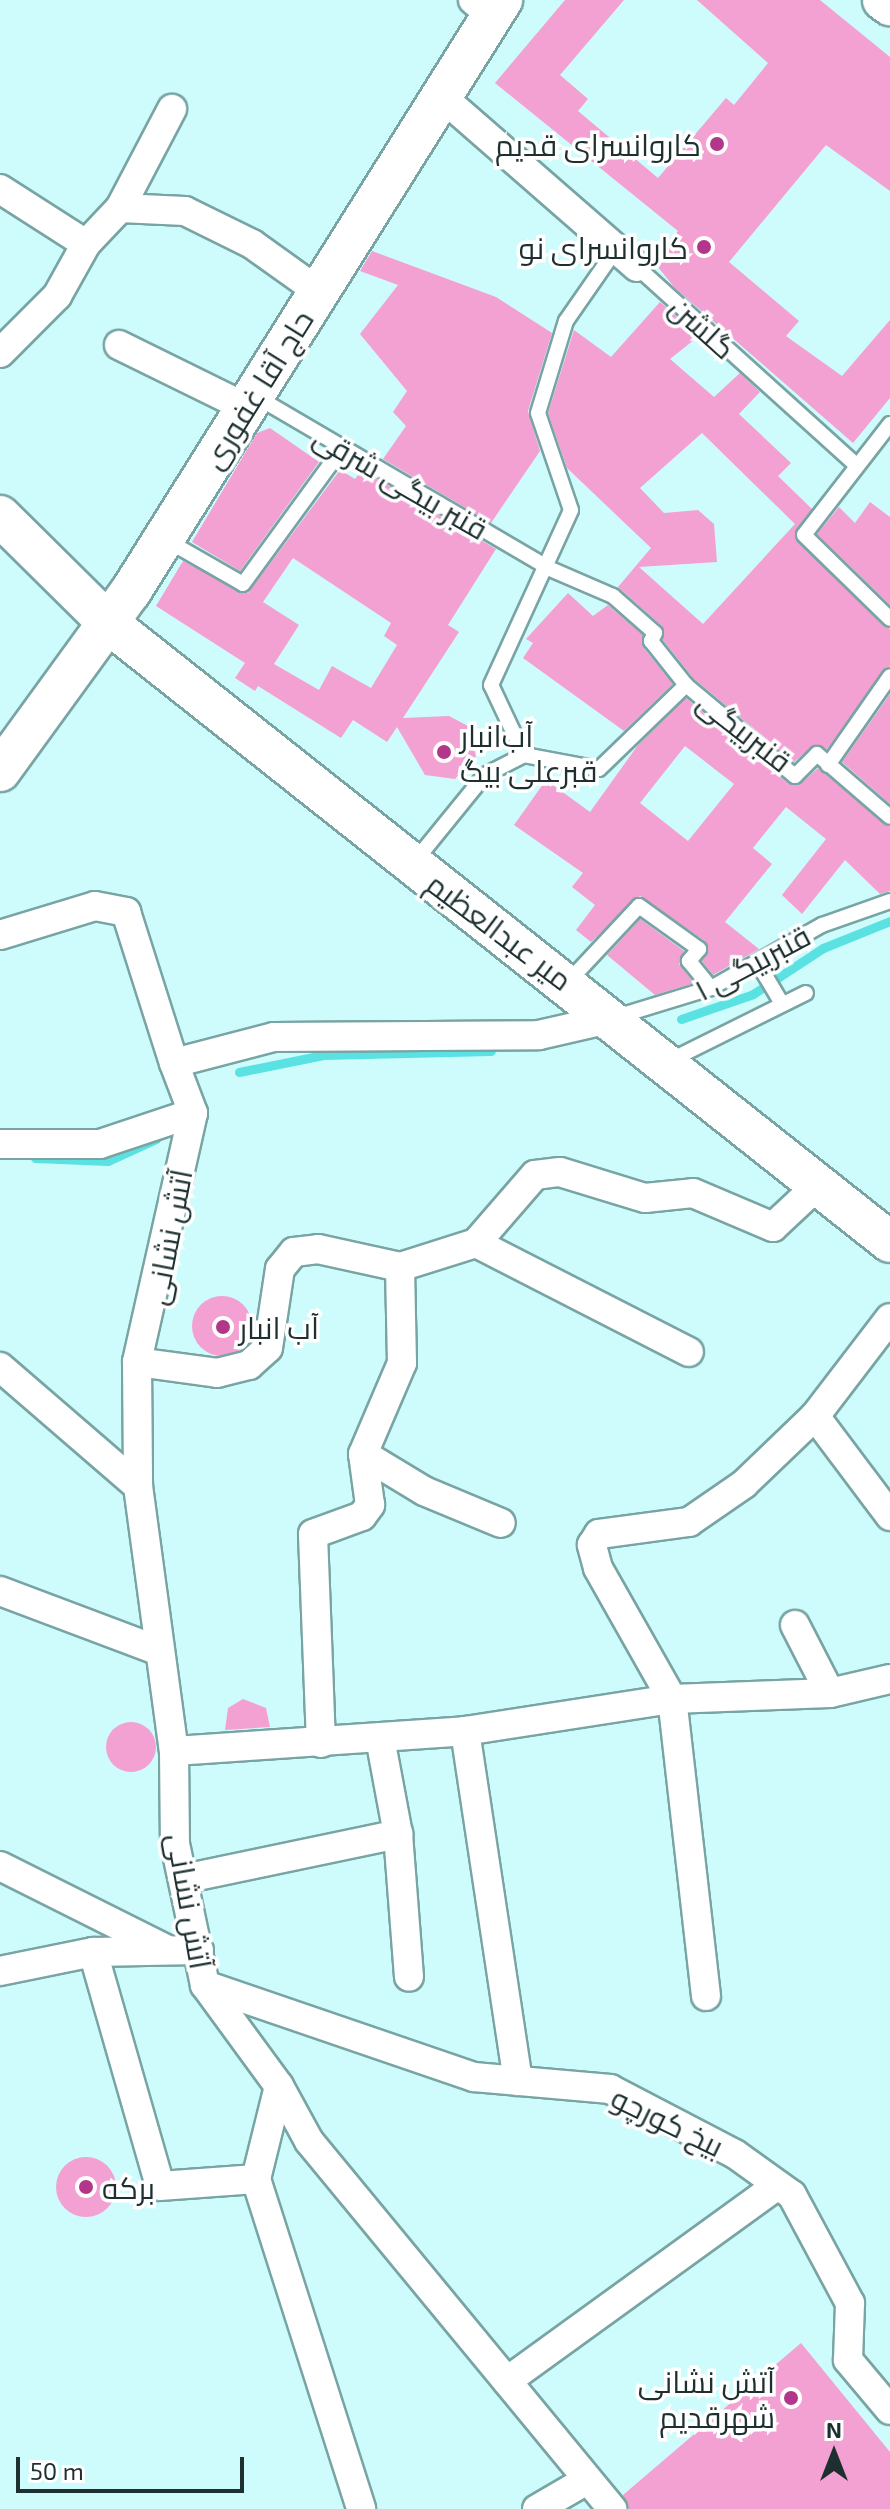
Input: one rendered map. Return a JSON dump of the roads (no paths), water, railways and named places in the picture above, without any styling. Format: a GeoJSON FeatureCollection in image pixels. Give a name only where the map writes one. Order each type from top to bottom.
{"type":"FeatureCollection","features":[{"type":"Feature","properties":{"kind":"main road"},"geometry":{"type":"LineString","coordinates":[[883,0],[890,5]]}},
{"type":"Feature","properties":{"kind":"main road","name":"حاج آقا غفوری"},"geometry":{"type":"LineString","coordinates":[[0,771],[108,623],[163,538],[441,96],[489,5]]}},
{"type":"Feature","properties":{"kind":"main road","name":"میر عبدالعظیم"},"geometry":{"type":"LineString","coordinates":[[0,516],[108,623],[412,864],[613,1018],[890,1242]]}},
{"type":"Feature","properties":{"kind":"street","name":"گلشن"},"geometry":{"type":"LineString","coordinates":[[441,96],[627,258]]}},
{"type":"Feature","properties":{"kind":"street"},"geometry":{"type":"LineString","coordinates":[[0,353],[57,296],[86,244],[120,208],[172,109]]}},
{"type":"Feature","properties":{"kind":"street"},"geometry":{"type":"LineString","coordinates":[[0,189],[86,244]]}},
{"type":"Feature","properties":{"kind":"street"},"geometry":{"type":"LineString","coordinates":[[120,208],[185,211],[252,244],[318,291]]}},
{"type":"Feature","properties":{"kind":"street"},"geometry":{"type":"LineString","coordinates":[[119,345],[249,401]]}},
{"type":"Feature","properties":{"kind":"street"},"geometry":{"type":"LineString","coordinates":[[0,935],[95,906],[126,912],[193,1113],[100,1144],[0,1144]]}},
{"type":"Feature","properties":{"kind":"street"},"geometry":{"type":"LineString","coordinates":[[174,1063],[274,1037],[539,1035],[613,1018]]}},
{"type":"Feature","properties":{"kind":"street","name":"آتش نشانی"},"geometry":{"type":"LineString","coordinates":[[193,1113],[137,1362],[138,1486],[157,1650],[174,1751],[175,1844],[188,1878],[185,1951],[205,1985],[279,2086],[309,2141],[612,2509]]}},
{"type":"Feature","properties":{"kind":"street"},"geometry":{"type":"LineString","coordinates":[[137,1362],[217,1373],[249,1365],[268,1348],[280,1269],[294,1252],[318,1249],[400,1267],[476,1243],[535,1175],[560,1172],[645,1198],[693,1193],[773,1227],[819,1184]]}},
{"type":"Feature","properties":{"kind":"street"},"geometry":{"type":"LineString","coordinates":[[476,1243],[689,1352]]}},
{"type":"Feature","properties":{"kind":"street"},"geometry":{"type":"LineString","coordinates":[[321,1743],[313,1534],[362,1516],[370,1505],[363,1454],[402,1363],[400,1267]]}},
{"type":"Feature","properties":{"kind":"street"},"geometry":{"type":"LineString","coordinates":[[706,1996],[672,1699],[598,1568],[592,1545],[599,1534],[689,1522],[744,1484],[815,1416],[890,1318]]}},
{"type":"Feature","properties":{"kind":"street"},"geometry":{"type":"LineString","coordinates":[[0,1367],[138,1486]]}},
{"type":"Feature","properties":{"kind":"street"},"geometry":{"type":"LineString","coordinates":[[815,1416],[890,1516]]}},
{"type":"Feature","properties":{"kind":"street"},"geometry":{"type":"LineString","coordinates":[[363,1454],[424,1491],[501,1523]]}},
{"type":"Feature","properties":{"kind":"street"},"geometry":{"type":"LineString","coordinates":[[0,1591],[157,1650]]}},
{"type":"Feature","properties":{"kind":"street"},"geometry":{"type":"LineString","coordinates":[[795,1625],[830,1693]]}},
{"type":"Feature","properties":{"kind":"street"},"geometry":{"type":"LineString","coordinates":[[174,1751],[465,1731],[672,1699],[830,1693],[890,1679]]}},
{"type":"Feature","properties":{"kind":"street"},"geometry":{"type":"LineString","coordinates":[[465,1731],[518,2081]]}},
{"type":"Feature","properties":{"kind":"street"},"geometry":{"type":"LineString","coordinates":[[380,1738],[398,1834],[409,1977]]}},
{"type":"Feature","properties":{"kind":"street"},"geometry":{"type":"LineString","coordinates":[[188,1878],[398,1834]]}},
{"type":"Feature","properties":{"kind":"street"},"geometry":{"type":"LineString","coordinates":[[0,1866],[185,1951]]}},
{"type":"Feature","properties":{"kind":"street"},"geometry":{"type":"LineString","coordinates":[[0,1971],[93,1952],[185,1951]]}},
{"type":"Feature","properties":{"kind":"street"},"geometry":{"type":"LineString","coordinates":[[93,1952],[160,2186],[256,2179]]}},
{"type":"Feature","properties":{"kind":"street","name":"بیخ کورچو"},"geometry":{"type":"LineString","coordinates":[[205,1985],[402,2055],[518,2081],[610,2089],[778,2185],[792,2195],[850,2303],[848,2360],[890,2410]]}},
{"type":"Feature","properties":{"kind":"street"},"geometry":{"type":"LineString","coordinates":[[279,2086],[256,2179],[361,2509]]}},
{"type":"Feature","properties":{"kind":"street"},"geometry":{"type":"LineString","coordinates":[[507,2381],[778,2185]]}},
{"type":"Feature","properties":{"kind":"street"},"geometry":{"type":"LineString","coordinates":[[537,2509],[587,2480]]}},
{"type":"Feature","properties":{"kind":"lane","name":"گلشن"},"geometry":{"type":"LineString","coordinates":[[627,258],[856,465]]}},
{"type":"Feature","properties":{"kind":"lane"},"geometry":{"type":"LineString","coordinates":[[412,864],[485,775],[524,755],[491,685],[548,568],[571,510],[538,413],[566,321],[627,258]]}},
{"type":"Feature","properties":{"kind":"lane","name":"قنبر بیگی شرقی"},"geometry":{"type":"LineString","coordinates":[[249,401],[342,448],[548,568],[613,596],[655,633],[651,641],[686,685]]}},
{"type":"Feature","properties":{"kind":"lane"},"geometry":{"type":"LineString","coordinates":[[890,424],[804,535],[890,619]]}},
{"type":"Feature","properties":{"kind":"lane"},"geometry":{"type":"LineString","coordinates":[[163,538],[243,584],[342,448]]}},
{"type":"Feature","properties":{"kind":"lane"},"geometry":{"type":"LineString","coordinates":[[828,765],[890,676]]}},
{"type":"Feature","properties":{"kind":"lane","name":"قنبربیگی"},"geometry":{"type":"LineString","coordinates":[[524,755],[599,769],[686,685],[795,776],[817,754],[890,817]]}},
{"type":"Feature","properties":{"kind":"lane","name":"قنبربیگی ۱"},"geometry":{"type":"LineString","coordinates":[[613,1018],[711,988],[759,965],[822,925],[890,901]]}},
{"type":"Feature","properties":{"kind":"lane"},"geometry":{"type":"LineString","coordinates":[[568,983],[639,906],[699,949],[689,961],[711,988]]}},
{"type":"Feature","properties":{"kind":"lane"},"geometry":{"type":"LineString","coordinates":[[759,965],[781,1002]]}},
{"type":"Feature","properties":{"kind":"lane"},"geometry":{"type":"LineString","coordinates":[[665,1063],[781,1002],[806,993]]}},
{"type":"Feature","properties":{"kind":"waterway"},"geometry":{"type":"LineString","coordinates":[[681,1019],[753,994],[823,948],[890,921]]}},
{"type":"Feature","properties":{"kind":"waterway"},"geometry":{"type":"LineString","coordinates":[[239,1072],[323,1055],[491,1051]]}},
{"type":"Feature","properties":{"kind":"waterway"},"geometry":{"type":"LineString","coordinates":[[35,1158],[108,1161],[156,1139]]}},
{"type":"Feature","properties":{"kind":"place","name":"کاروانسرای قدیم"},"geometry":{"type":"Point","coordinates":[717,144]}},
{"type":"Feature","properties":{"kind":"place","name":"کاروانسرای نو"},"geometry":{"type":"Point","coordinates":[704,247]}},
{"type":"Feature","properties":{"kind":"place","name":"آب‌انبار قبرعلی بیگ"},"geometry":{"type":"Point","coordinates":[444,752]}},
{"type":"Feature","properties":{"kind":"place","name":"آب انبار"},"geometry":{"type":"Point","coordinates":[223,1327]}},
{"type":"Feature","properties":{"kind":"place","name":"برکه"},"geometry":{"type":"Point","coordinates":[86,2187]}},
{"type":"Feature","properties":{"kind":"place","name":"آتش نشانی شهرقدیم"},"geometry":{"type":"Point","coordinates":[791,2398]}}]}
